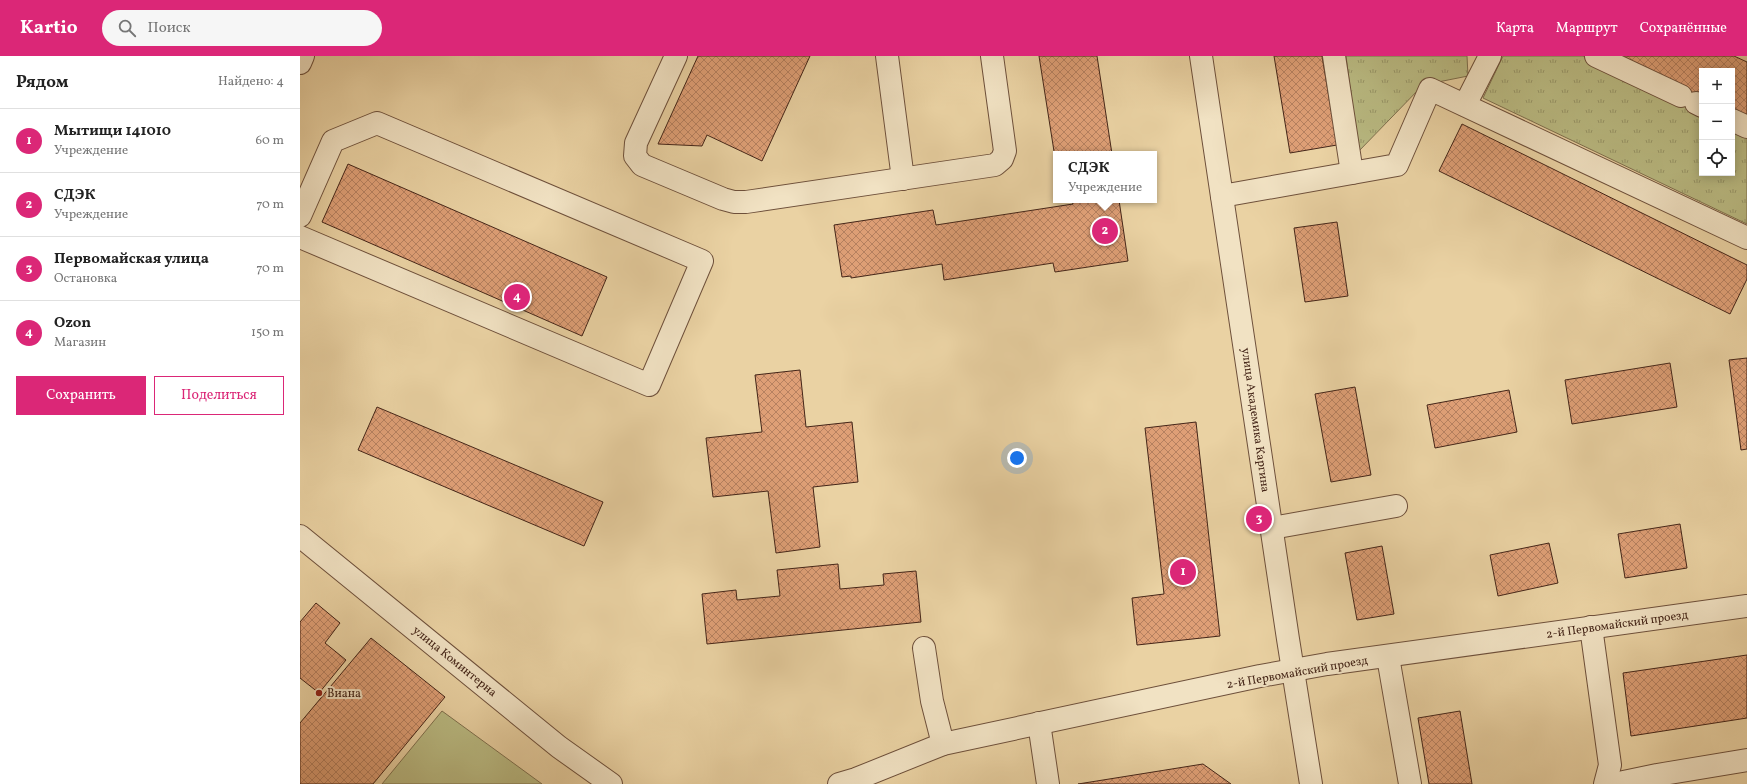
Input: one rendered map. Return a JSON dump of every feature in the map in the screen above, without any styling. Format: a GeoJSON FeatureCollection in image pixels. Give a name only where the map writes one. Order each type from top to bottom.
{"type":"FeatureCollection","features":[{"type":"Feature","properties":{"kind":"street"},"geometry":{"type":"LineString","coordinates":[[300,63],[303,56]]}},
{"type":"Feature","properties":{"kind":"street"},"geometry":{"type":"LineString","coordinates":[[676,56],[636,143],[635,156],[642,165],[723,199],[734,202],[746,202],[995,165],[1002,160],[1005,151],[992,56]]}},
{"type":"Feature","properties":{"kind":"street"},"geometry":{"type":"LineString","coordinates":[[887,56],[903,179]]}},
{"type":"Feature","properties":{"kind":"street","name":"улица Академика Каргина"},"geometry":{"type":"LineString","coordinates":[[1202,56],[1311,784]]}},
{"type":"Feature","properties":{"kind":"street"},"geometry":{"type":"LineString","coordinates":[[1334,56],[1352,173]]}},
{"type":"Feature","properties":{"kind":"street"},"geometry":{"type":"LineString","coordinates":[[1465,105],[1490,56]]}},
{"type":"Feature","properties":{"kind":"street"},"geometry":{"type":"LineString","coordinates":[[1596,56],[1693,102]]}},
{"type":"Feature","properties":{"kind":"street"},"geometry":{"type":"LineString","coordinates":[[1222,196],[1397,165],[1430,88],[1747,238]]}},
{"type":"Feature","properties":{"kind":"street"},"geometry":{"type":"LineString","coordinates":[[1735,121],[1747,127]]}},
{"type":"Feature","properties":{"kind":"street"},"geometry":{"type":"LineString","coordinates":[[300,216],[332,141],[377,123],[702,261],[649,385],[300,237]]}},
{"type":"Feature","properties":{"kind":"street"},"geometry":{"type":"LineString","coordinates":[[1272,528],[1396,506]]}},
{"type":"Feature","properties":{"kind":"street","name":"улица Коминтерна"},"geometry":{"type":"LineString","coordinates":[[300,536],[559,747],[611,784]]}},
{"type":"Feature","properties":{"kind":"street","name":"2-й Первомайский проезд"},"geometry":{"type":"LineString","coordinates":[[851,782],[943,744],[1293,670],[1747,606]]}},
{"type":"Feature","properties":{"kind":"street"},"geometry":{"type":"LineString","coordinates":[[1591,627],[1610,765],[1604,784]]}},
{"type":"Feature","properties":{"kind":"street"},"geometry":{"type":"LineString","coordinates":[[924,648],[932,701],[943,744]]}},
{"type":"Feature","properties":{"kind":"street"},"geometry":{"type":"LineString","coordinates":[[1388,657],[1410,784]]}},
{"type":"Feature","properties":{"kind":"street"},"geometry":{"type":"LineString","coordinates":[[1039,723],[1048,784]]}},
{"type":"Feature","properties":{"kind":"street"},"geometry":{"type":"LineString","coordinates":[[1614,784],[1657,775],[1747,760]]}},
{"type":"Feature","properties":{"kind":"green space"},"geometry":{"type":"Polygon","coordinates":[[[1346,56],[1467,56],[1468,76],[1423,85],[1358,152],[1346,56]]]}},
{"type":"Feature","properties":{"kind":"green space"},"geometry":{"type":"Polygon","coordinates":[[[1503,56],[1583,56],[1699,111],[1699,176],[1735,176],[1735,128],[1747,134],[1747,224],[1483,98],[1503,56]]]}},
{"type":"Feature","properties":{"kind":"green space"},"geometry":{"type":"Polygon","coordinates":[[[442,711],[542,784],[382,784],[442,711]]]}},
{"type":"Feature","properties":{"kind":"building"},"geometry":{"type":"Polygon","coordinates":[[[698,56],[810,56],[762,161],[707,135],[702,146],[658,144],[698,56]]]}},
{"type":"Feature","properties":{"kind":"building"},"geometry":{"type":"Polygon","coordinates":[[[1039,56],[1097,56],[1112,151],[1054,151],[1039,56]]]}},
{"type":"Feature","properties":{"kind":"building"},"geometry":{"type":"Polygon","coordinates":[[[1274,56],[1322,56],[1337,145],[1290,153],[1274,56]]]}},
{"type":"Feature","properties":{"kind":"building"},"geometry":{"type":"Polygon","coordinates":[[[1614,56],[1734,56],[1747,62],[1747,120],[1735,114],[1735,68],[1699,68],[1699,98],[1614,56]]]}},
{"type":"Feature","properties":{"kind":"building"},"geometry":{"type":"Polygon","coordinates":[[[1462,124],[1747,265],[1747,279],[1730,314],[1439,171],[1462,124]]]}},
{"type":"Feature","properties":{"kind":"building"},"geometry":{"type":"Polygon","coordinates":[[[348,164],[607,277],[582,336],[322,222],[348,164]]]}},
{"type":"Feature","properties":{"kind":"building"},"geometry":{"type":"Polygon","coordinates":[[[1119,203],[1128,261],[1055,272],[1053,263],[944,280],[942,264],[851,278],[851,276],[842,277],[834,225],[933,210],[936,225],[1073,204],[1119,203]]]}},
{"type":"Feature","properties":{"kind":"building"},"geometry":{"type":"Polygon","coordinates":[[[1337,222],[1348,296],[1305,302],[1294,228],[1337,222]]]}},
{"type":"Feature","properties":{"kind":"building"},"geometry":{"type":"Polygon","coordinates":[[[1747,358],[1747,449],[1741,450],[1729,360],[1747,358]]]}},
{"type":"Feature","properties":{"kind":"building"},"geometry":{"type":"Polygon","coordinates":[[[1670,363],[1677,407],[1572,424],[1565,380],[1670,363]]]}},
{"type":"Feature","properties":{"kind":"building"},"geometry":{"type":"Polygon","coordinates":[[[800,370],[806,427],[852,422],[858,482],[813,487],[820,547],[776,553],[768,491],[713,497],[706,438],[762,432],[755,375],[800,370]]]}},
{"type":"Feature","properties":{"kind":"building"},"geometry":{"type":"Polygon","coordinates":[[[1355,387],[1371,475],[1331,482],[1315,394],[1355,387]]]}},
{"type":"Feature","properties":{"kind":"building"},"geometry":{"type":"Polygon","coordinates":[[[1509,390],[1517,432],[1435,448],[1427,405],[1509,390]]]}},
{"type":"Feature","properties":{"kind":"building"},"geometry":{"type":"Polygon","coordinates":[[[377,407],[603,502],[584,546],[358,450],[377,407]]]}},
{"type":"Feature","properties":{"kind":"building"},"geometry":{"type":"Polygon","coordinates":[[[1196,422],[1220,636],[1137,645],[1132,598],[1164,594],[1145,428],[1196,422]]]}},
{"type":"Feature","properties":{"kind":"building"},"geometry":{"type":"Polygon","coordinates":[[[1680,524],[1687,568],[1625,578],[1618,534],[1680,524]]]}},
{"type":"Feature","properties":{"kind":"building"},"geometry":{"type":"Polygon","coordinates":[[[1549,543],[1558,583],[1498,596],[1490,555],[1549,543]]]}},
{"type":"Feature","properties":{"kind":"building"},"geometry":{"type":"Polygon","coordinates":[[[1382,546],[1394,614],[1357,620],[1345,553],[1382,546]]]}},
{"type":"Feature","properties":{"kind":"building"},"geometry":{"type":"Polygon","coordinates":[[[838,564],[840,589],[884,585],[883,574],[916,571],[921,622],[707,644],[702,594],[736,590],[737,600],[780,596],[777,570],[838,564]]]}},
{"type":"Feature","properties":{"kind":"building"},"geometry":{"type":"Polygon","coordinates":[[[316,603],[340,623],[325,643],[346,660],[319,693],[300,678],[300,622],[316,603]]]}},
{"type":"Feature","properties":{"kind":"building"},"geometry":{"type":"Polygon","coordinates":[[[371,638],[445,697],[373,784],[300,784],[300,723],[371,638]]]}},
{"type":"Feature","properties":{"kind":"building"},"geometry":{"type":"Polygon","coordinates":[[[1747,655],[1747,718],[1631,736],[1623,673],[1747,655]]]}},
{"type":"Feature","properties":{"kind":"building"},"geometry":{"type":"Polygon","coordinates":[[[1460,711],[1472,784],[1429,784],[1418,718],[1460,711]]]}},
{"type":"Feature","properties":{"kind":"building"},"geometry":{"type":"Polygon","coordinates":[[[1203,764],[1231,784],[1078,784],[1203,764]]]}},
{"type":"Feature","properties":{"kind":"place","name":"СДЭК"},"geometry":{"type":"Point","coordinates":[1105,231]}},
{"type":"Feature","properties":{"kind":"place","name":"Ozon"},"geometry":{"type":"Point","coordinates":[517,297]}},
{"type":"Feature","properties":{"kind":"place","name":"Первомайская улица"},"geometry":{"type":"Point","coordinates":[1259,519]}},
{"type":"Feature","properties":{"kind":"place","name":"Мытищи 141010"},"geometry":{"type":"Point","coordinates":[1183,572]}},
{"type":"Feature","properties":{"kind":"place","name":"Виана"},"geometry":{"type":"Point","coordinates":[319,693]}}]}
